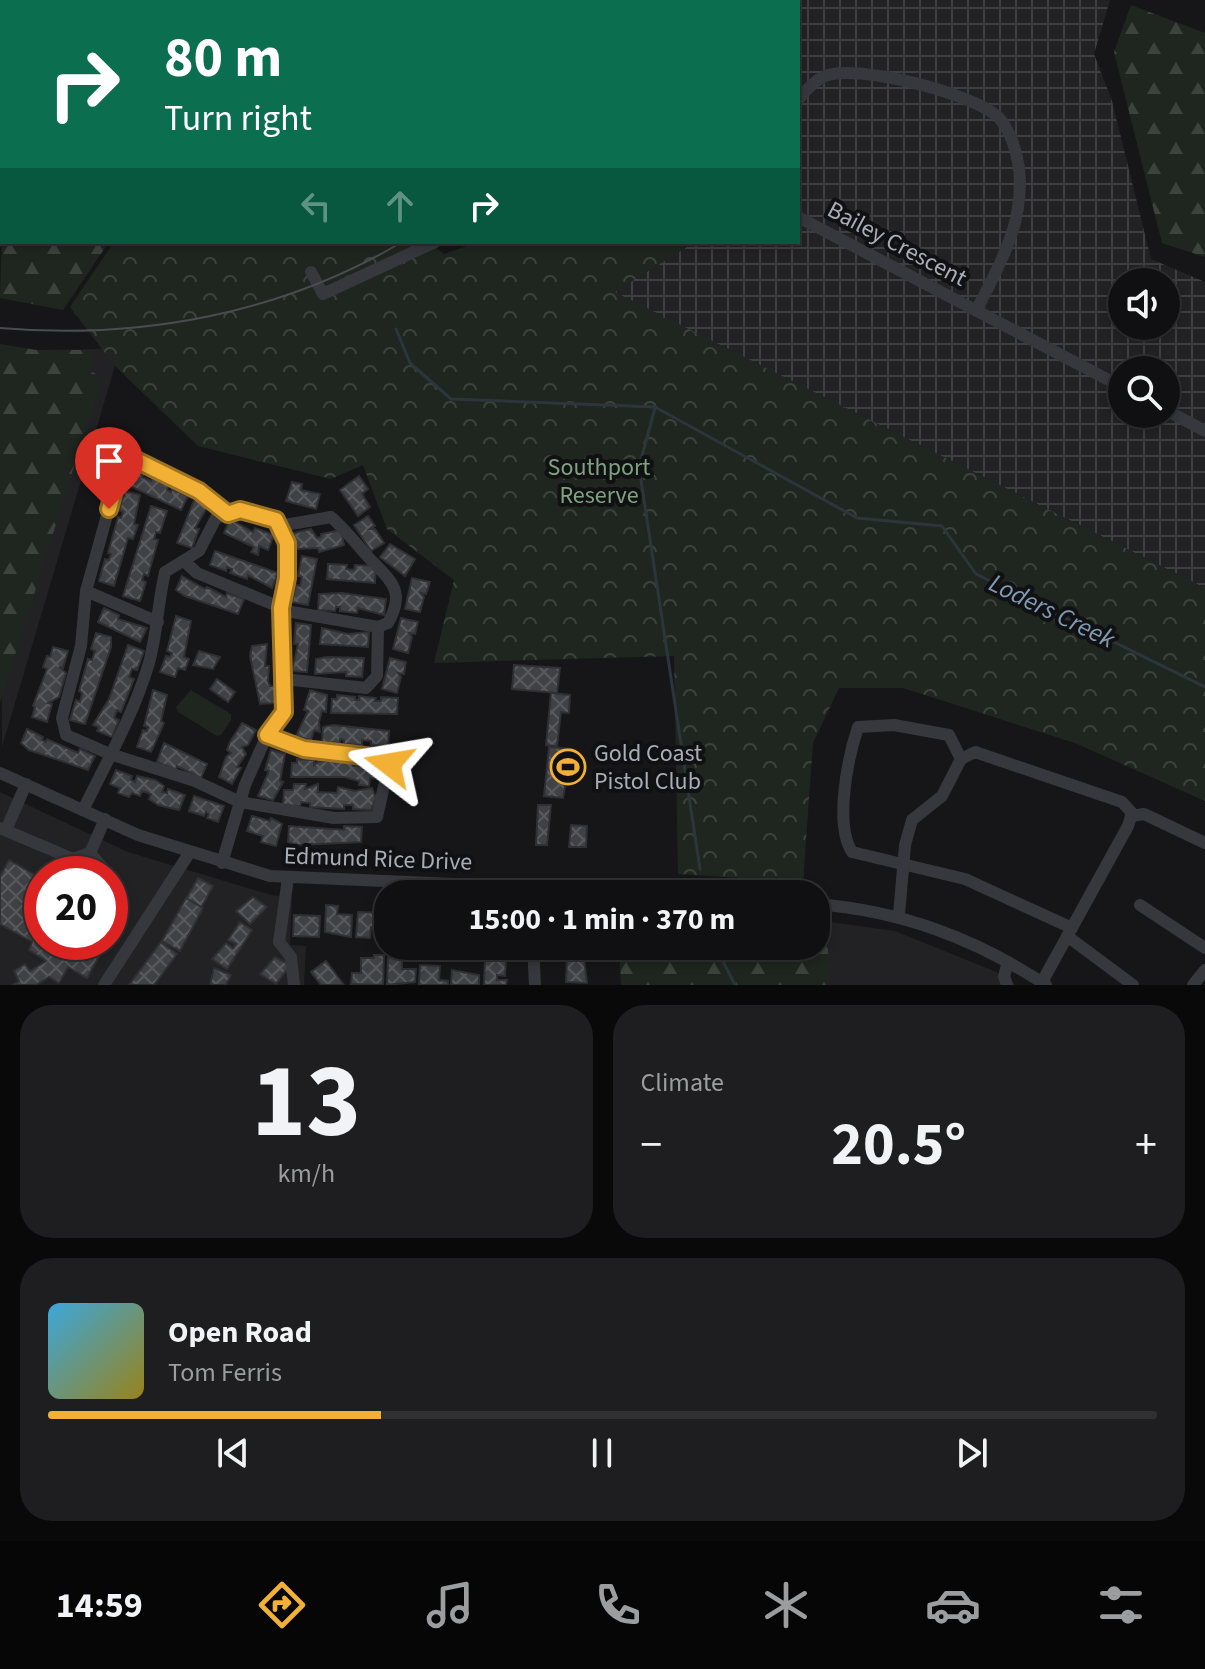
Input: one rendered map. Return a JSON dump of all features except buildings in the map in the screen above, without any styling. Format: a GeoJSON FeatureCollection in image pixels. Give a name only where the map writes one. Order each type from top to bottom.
{"type":"FeatureCollection","features":[{"type":"Feature","properties":{"kind":"street","name":"Bailey Crescent"},"geometry":{"type":"LineString","coordinates":[[800,98],[826,76],[859,73],[965,98],[1000,119],[1019,166],[1019,212],[1015,232],[976,311]]}},
{"type":"Feature","properties":{"kind":"street","name":"Bailey Crescent"},"geometry":{"type":"LineString","coordinates":[[800,218],[1108,380]]}},
{"type":"Feature","properties":{"kind":"street"},"geometry":{"type":"LineString","coordinates":[[311,272],[323,294],[431,244]]}},
{"type":"Feature","properties":{"kind":"street"},"geometry":{"type":"LineString","coordinates":[[1180,418],[1205,431]]}},
{"type":"Feature","properties":{"kind":"street"},"geometry":{"type":"LineString","coordinates":[[228,514],[199,491],[124,454],[86,591],[81,646],[62,718],[66,735],[110,754],[195,781],[240,802],[334,818],[377,817],[389,764],[382,758],[304,749],[267,735]]}},
{"type":"Feature","properties":{"kind":"street"},"geometry":{"type":"LineString","coordinates":[[83,810],[110,754],[119,743],[149,663],[165,572],[173,564],[199,551],[216,518],[240,510],[276,520],[287,543],[287,578],[281,608],[284,712],[267,735],[240,802],[222,863]]}},
{"type":"Feature","properties":{"kind":"street"},"geometry":{"type":"LineString","coordinates":[[184,561],[197,573],[281,608],[378,627],[388,623],[394,612],[396,592],[388,574],[369,558],[351,533],[331,517],[279,526]]}},
{"type":"Feature","properties":{"kind":"street"},"geometry":{"type":"LineString","coordinates":[[86,591],[158,622]]}},
{"type":"Feature","properties":{"kind":"street"},"geometry":{"type":"LineString","coordinates":[[284,679],[366,688],[377,676],[378,627]]}},
{"type":"Feature","properties":{"kind":"street"},"geometry":{"type":"LineString","coordinates":[[961,759],[949,735],[894,725],[858,727],[847,758],[844,839],[852,852],[965,879],[1070,932],[1133,985]]}},
{"type":"Feature","properties":{"kind":"street"},"geometry":{"type":"LineString","coordinates":[[899,915],[903,863],[912,820],[942,796],[961,759],[975,752],[1122,802],[1131,816]]}},
{"type":"Feature","properties":{"kind":"street","name":"Edmund Rice Drive"},"geometry":{"type":"LineString","coordinates":[[0,773],[105,819],[222,863],[288,878],[374,882]]}},
{"type":"Feature","properties":{"kind":"street"},"geometry":{"type":"LineString","coordinates":[[26,784],[3,829],[66,856]]}},
{"type":"Feature","properties":{"kind":"street"},"geometry":{"type":"LineString","coordinates":[[1131,816],[1144,814],[1205,843]]}},
{"type":"Feature","properties":{"kind":"street"},"geometry":{"type":"LineString","coordinates":[[830,906],[899,915],[983,948],[1044,984],[1131,816]]}},
{"type":"Feature","properties":{"kind":"street"},"geometry":{"type":"LineString","coordinates":[[82,856],[90,853],[105,819]]}},
{"type":"Feature","properties":{"kind":"street"},"geometry":{"type":"LineString","coordinates":[[104,985],[190,852]]}},
{"type":"Feature","properties":{"kind":"street"},"geometry":{"type":"LineString","coordinates":[[288,878],[279,942],[291,957],[295,971],[294,985]]}},
{"type":"Feature","properties":{"kind":"street"},"geometry":{"type":"LineString","coordinates":[[1140,905],[1205,948]]}},
{"type":"Feature","properties":{"kind":"street"},"geometry":{"type":"LineString","coordinates":[[534,960],[535,985]]}},
{"type":"Feature","properties":{"kind":"street"},"geometry":{"type":"LineString","coordinates":[[1007,985],[1004,976],[1008,962]]}},
{"type":"Feature","properties":{"kind":"street"},"geometry":{"type":"LineString","coordinates":[[1193,985],[1205,970]]}},
{"type":"Feature","properties":{"kind":"shaded area"},"geometry":{"type":"Polygon","coordinates":[[[800,0],[1110,0],[1094,54],[1112,101],[1151,259],[1172,268],[1108,268],[1108,340],[1180,340],[1180,271],[1205,282],[1205,588],[614,292],[692,244],[800,244],[800,0]]]}},
{"type":"Feature","properties":{"kind":"shaded area"},"geometry":{"type":"Polygon","coordinates":[[[104,349],[115,366],[2,747],[0,395],[36,350],[104,349]]]}},
{"type":"Feature","properties":{"kind":"shaded area"},"geometry":{"type":"Polygon","coordinates":[[[0,792],[128,852],[271,895],[292,898],[290,945],[306,946],[304,985],[0,985],[0,792]]]}},
{"type":"Feature","properties":{"kind":"shaded area"},"geometry":{"type":"Polygon","coordinates":[[[830,922],[895,931],[994,971],[1016,985],[787,985],[806,960],[830,960],[830,922]]]}},
{"type":"Feature","properties":{"kind":"green space"},"geometry":{"type":"Polygon","coordinates":[[[1131,5],[1205,33],[1205,257],[1162,243],[1114,52],[1131,5]]]}},
{"type":"Feature","properties":{"kind":"green space"},"geometry":{"type":"Polygon","coordinates":[[[2,244],[108,244],[63,310],[0,298],[2,244]]]}},
{"type":"Feature","properties":{"kind":"green space","name":"Southport Reserve"},"geometry":{"type":"Polygon","coordinates":[[[113,244],[431,244],[444,254],[473,244],[692,244],[615,292],[1205,588],[1205,801],[1075,743],[903,688],[839,688],[813,743],[803,880],[678,874],[674,656],[434,663],[454,580],[387,529],[363,465],[331,479],[198,446],[115,366],[70,307],[113,244]]]}},
{"type":"Feature","properties":{"kind":"green space"},"geometry":{"type":"Polygon","coordinates":[[[0,344],[36,350],[93,350],[90,371],[102,377],[0,703],[0,344]]]}},
{"type":"Feature","properties":{"kind":"green space"},"geometry":{"type":"Polygon","coordinates":[[[191,690],[231,714],[231,720],[221,735],[217,736],[178,712],[176,707],[191,690]]]}},
{"type":"Feature","properties":{"kind":"green space"},"geometry":{"type":"Polygon","coordinates":[[[620,960],[828,960],[829,985],[621,985],[620,960]]]}},
{"type":"Feature","properties":{"kind":"waterway","name":"Loders Creek"},"geometry":{"type":"LineString","coordinates":[[396,329],[410,363],[451,399],[655,407],[857,518],[942,526],[976,574],[1205,687]]}},
{"type":"Feature","properties":{"kind":"waterway","name":"Loders Creek"},"geometry":{"type":"LineString","coordinates":[[655,408],[639,467],[700,869]]}},
{"type":"Feature","properties":{"kind":"waterway","name":"Loders Creek"},"geometry":{"type":"LineString","coordinates":[[722,960],[735,985]]}},
{"type":"Feature","properties":{"kind":"tram line"},"geometry":{"type":"LineString","coordinates":[[0,328],[104,330],[208,316],[308,288],[398,244]]}},
{"type":"Feature","properties":{"kind":"place","name":"Gold Coast Pistol Club"},"geometry":{"type":"Point","coordinates":[568,767]}},
{"type":"Feature","properties":{"kind":"route"},"geometry":{"type":"LineString","coordinates":[[109,509],[124,454],[199,491],[228,514],[240,510],[276,520],[287,543],[287,578],[281,608],[284,712],[267,735],[304,749],[382,758],[389,764]]}}]}
